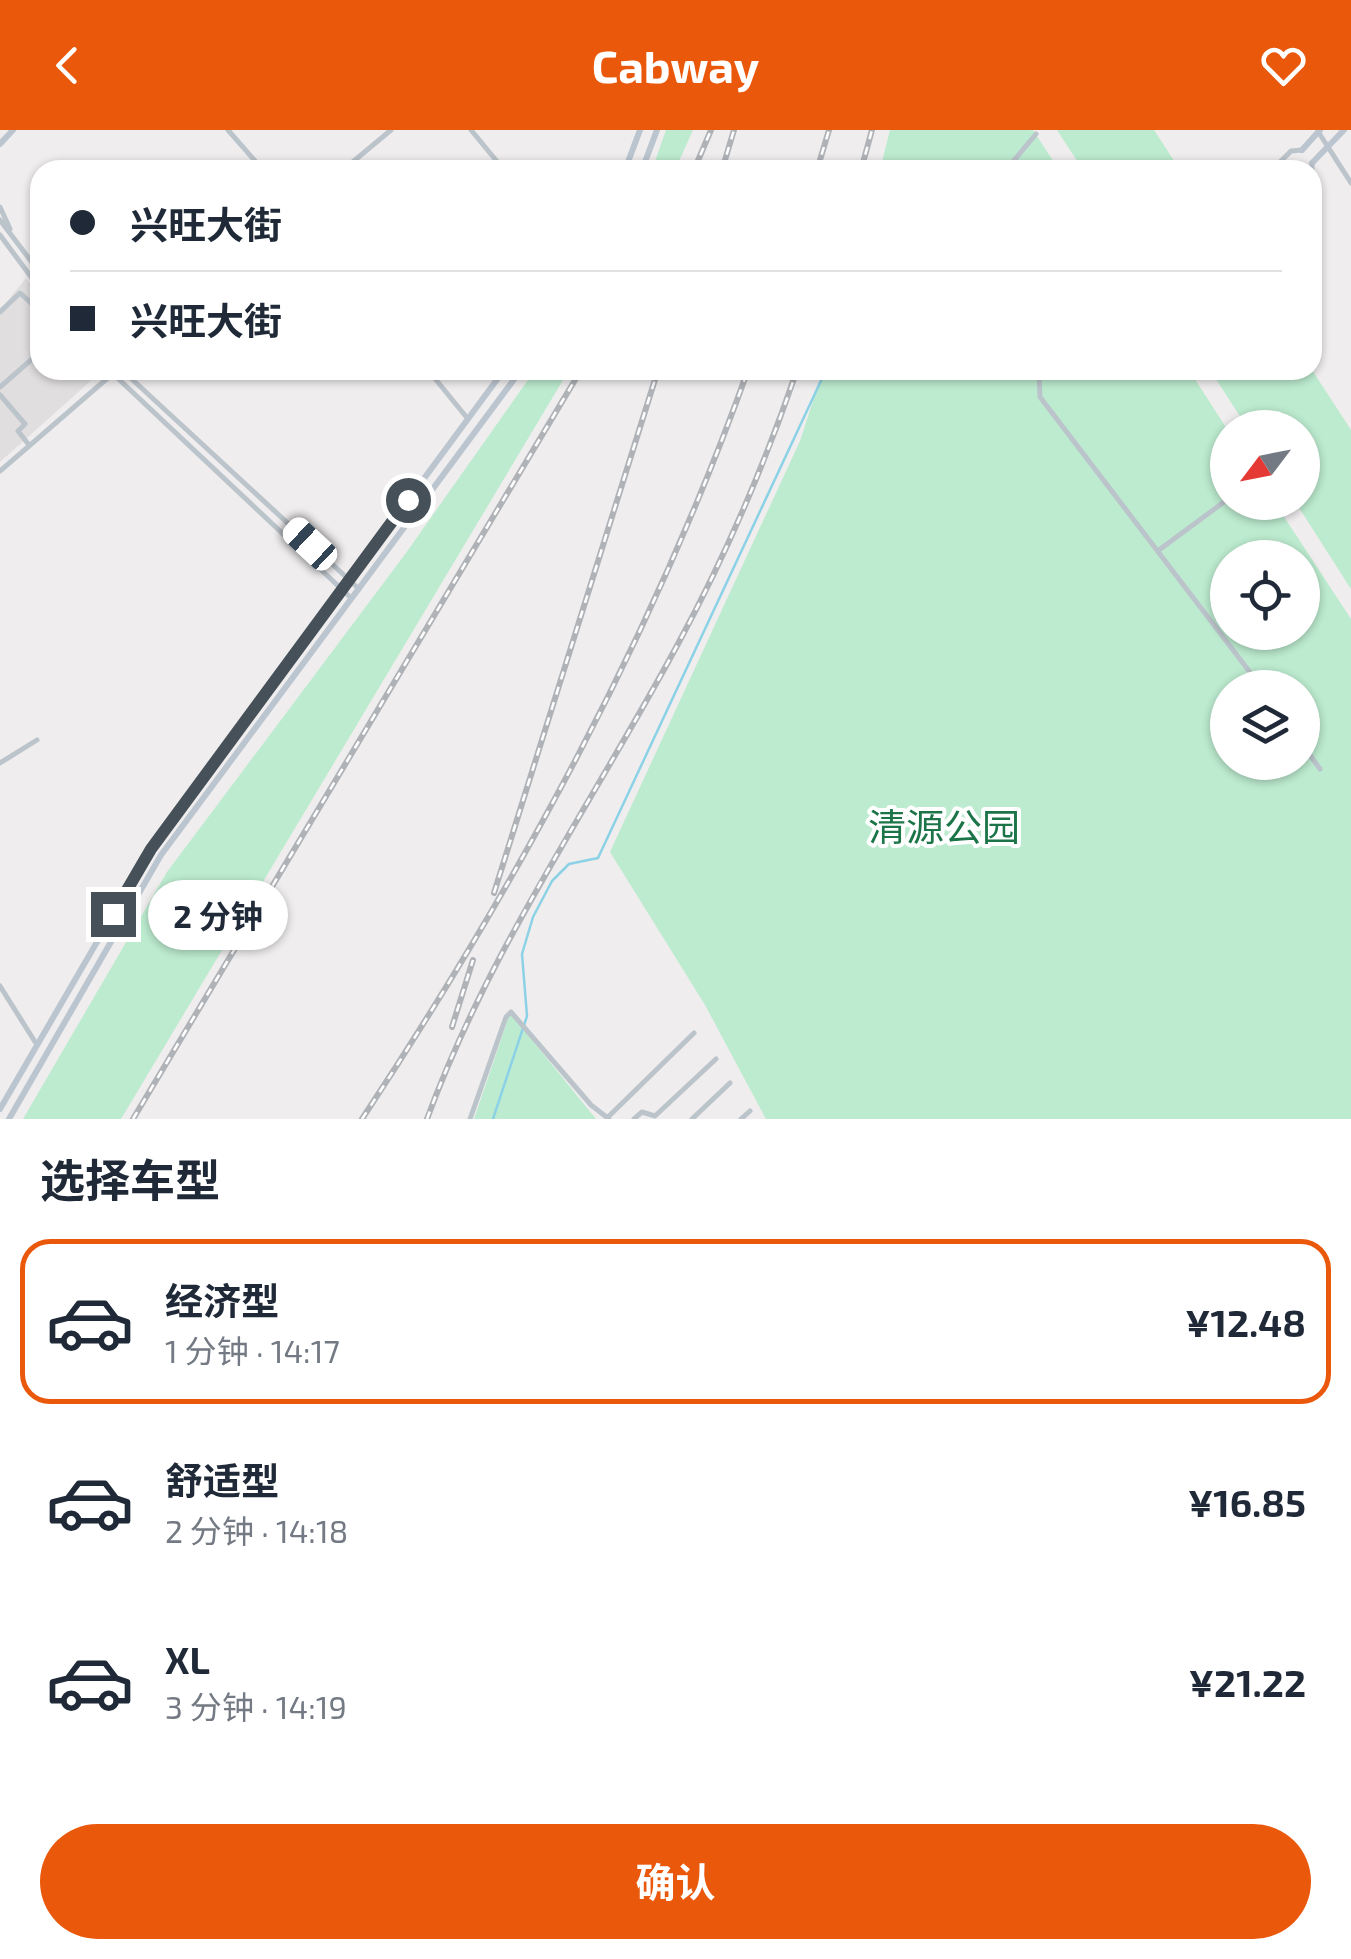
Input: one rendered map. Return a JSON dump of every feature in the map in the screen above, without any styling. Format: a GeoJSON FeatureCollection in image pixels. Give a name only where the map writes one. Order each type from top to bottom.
{"type":"FeatureCollection","features":[{"type":"Feature","properties":{"kind":"main road"},"geometry":{"type":"LineString","coordinates":[[0,144],[13,130]]}},
{"type":"Feature","properties":{"kind":"main road"},"geometry":{"type":"LineString","coordinates":[[629,160],[640,130]]}},
{"type":"Feature","properties":{"kind":"main road"},"geometry":{"type":"LineString","coordinates":[[646,160],[657,130]]}},
{"type":"Feature","properties":{"kind":"main road"},"geometry":{"type":"LineString","coordinates":[[1315,160],[1344,130]]}},
{"type":"Feature","properties":{"kind":"main road"},"geometry":{"type":"LineString","coordinates":[[1302,150],[1319,131]]}},
{"type":"Feature","properties":{"kind":"main road"},"geometry":{"type":"LineString","coordinates":[[0,1109],[151,849],[497,380]]}},
{"type":"Feature","properties":{"kind":"main road"},"geometry":{"type":"LineString","coordinates":[[9,1119],[162,855],[514,380]]}},
{"type":"Feature","properties":{"kind":"street"},"geometry":{"type":"LineString","coordinates":[[228,130],[254,160]]}},
{"type":"Feature","properties":{"kind":"street"},"geometry":{"type":"LineString","coordinates":[[355,160],[391,130]]}},
{"type":"Feature","properties":{"kind":"street"},"geometry":{"type":"LineString","coordinates":[[470,130],[496,160]]}},
{"type":"Feature","properties":{"kind":"street"},"geometry":{"type":"LineString","coordinates":[[1319,131],[1351,182]]}},
{"type":"Feature","properties":{"kind":"street"},"geometry":{"type":"LineString","coordinates":[[1014,160],[1036,134]]}},
{"type":"Feature","properties":{"kind":"street"},"geometry":{"type":"LineString","coordinates":[[1282,160],[1291,151],[1302,150]]}},
{"type":"Feature","properties":{"kind":"street"},"geometry":{"type":"LineString","coordinates":[[0,207],[13,237]]}},
{"type":"Feature","properties":{"kind":"street"},"geometry":{"type":"LineString","coordinates":[[0,220],[30,260]]}},
{"type":"Feature","properties":{"kind":"street"},"geometry":{"type":"LineString","coordinates":[[0,235],[30,276]]}},
{"type":"Feature","properties":{"kind":"street"},"geometry":{"type":"LineString","coordinates":[[0,312],[16,294],[30,302]]}},
{"type":"Feature","properties":{"kind":"street"},"geometry":{"type":"LineString","coordinates":[[30,362],[0,391],[25,424],[18,432],[30,446]]}},
{"type":"Feature","properties":{"kind":"street"},"geometry":{"type":"LineString","coordinates":[[0,471],[106,380]]}},
{"type":"Feature","properties":{"kind":"street"},"geometry":{"type":"LineString","coordinates":[[125,380],[352,598]]}},
{"type":"Feature","properties":{"kind":"street"},"geometry":{"type":"LineString","coordinates":[[126,380],[359,589]]}},
{"type":"Feature","properties":{"kind":"street"},"geometry":{"type":"LineString","coordinates":[[436,380],[468,419]]}},
{"type":"Feature","properties":{"kind":"street"},"geometry":{"type":"LineString","coordinates":[[1040,380],[1040,397],[1249,670]]}},
{"type":"Feature","properties":{"kind":"street"},"geometry":{"type":"LineString","coordinates":[[1159,550],[1210,512]]}},
{"type":"Feature","properties":{"kind":"street"},"geometry":{"type":"LineString","coordinates":[[0,764],[36,740]]}},
{"type":"Feature","properties":{"kind":"street"},"geometry":{"type":"LineString","coordinates":[[0,986],[37,1045]]}},
{"type":"Feature","properties":{"kind":"street"},"geometry":{"type":"LineString","coordinates":[[470,1119],[508,1013],[608,1118],[694,1032]]}},
{"type":"Feature","properties":{"kind":"street"},"geometry":{"type":"LineString","coordinates":[[634,1119],[642,1112],[655,1116],[716,1059]]}},
{"type":"Feature","properties":{"kind":"street"},"geometry":{"type":"LineString","coordinates":[[692,1119],[730,1083]]}},
{"type":"Feature","properties":{"kind":"street"},"geometry":{"type":"LineString","coordinates":[[742,1119],[750,1111]]}},
{"type":"Feature","properties":{"kind":"shaded area"},"geometry":{"type":"Polygon","coordinates":[[[26,278],[30,283],[30,380],[92,380],[0,462],[0,310],[26,278]]]}},
{"type":"Feature","properties":{"kind":"green space"},"geometry":{"type":"Polygon","coordinates":[[[666,130],[693,130],[680,160],[656,160],[666,130]]]}},
{"type":"Feature","properties":{"kind":"green space"},"geometry":{"type":"Polygon","coordinates":[[[890,130],[1033,130],[1052,160],[882,160],[890,130]]]}},
{"type":"Feature","properties":{"kind":"green space"},"geometry":{"type":"Polygon","coordinates":[[[1057,130],[1154,130],[1174,160],[1076,160],[1057,130]]]}},
{"type":"Feature","properties":{"kind":"green space"},"geometry":{"type":"Polygon","coordinates":[[[528,380],[563,380],[121,1119],[23,1119],[167,872],[406,553],[528,380]]]}},
{"type":"Feature","properties":{"kind":"green space","name":"清源公园"},"geometry":{"type":"Polygon","coordinates":[[[820,380],[1195,380],[1215,410],[1210,410],[1210,520],[1286,520],[1299,540],[1210,540],[1210,650],[1320,650],[1320,572],[1351,619],[1351,1119],[766,1119],[705,1005],[610,852],[800,441],[820,380]]]}},
{"type":"Feature","properties":{"kind":"green space"},"geometry":{"type":"Polygon","coordinates":[[[1216,380],[1318,380],[1351,430],[1351,589],[1307,520],[1320,520],[1320,410],[1236,410],[1216,380]]]}},
{"type":"Feature","properties":{"kind":"green space"},"geometry":{"type":"Polygon","coordinates":[[[510,1013],[596,1119],[474,1119],[510,1013]]]}},
{"type":"Feature","properties":{"kind":"waterway"},"geometry":{"type":"LineString","coordinates":[[493,1119],[527,1016],[522,954],[533,917],[552,881],[569,864],[598,858],[821,380]]}},
{"type":"Feature","properties":{"kind":"railway"},"geometry":{"type":"LineString","coordinates":[[698,160],[711,130]]}},
{"type":"Feature","properties":{"kind":"railway"},"geometry":{"type":"LineString","coordinates":[[725,160],[734,130]]}},
{"type":"Feature","properties":{"kind":"railway"},"geometry":{"type":"LineString","coordinates":[[820,160],[829,130]]}},
{"type":"Feature","properties":{"kind":"railway"},"geometry":{"type":"LineString","coordinates":[[864,160],[872,130]]}},
{"type":"Feature","properties":{"kind":"railway"},"geometry":{"type":"LineString","coordinates":[[133,1119],[575,380]]}},
{"type":"Feature","properties":{"kind":"railway"},"geometry":{"type":"LineString","coordinates":[[494,893],[655,380]]}},
{"type":"Feature","properties":{"kind":"railway"},"geometry":{"type":"LineString","coordinates":[[362,1119],[474,940],[578,756],[669,566],[744,380]]}},
{"type":"Feature","properties":{"kind":"railway"},"geometry":{"type":"LineString","coordinates":[[427,1119],[452,1056],[512,935],[713,576],[793,380]]}},
{"type":"Feature","properties":{"kind":"railway"},"geometry":{"type":"LineString","coordinates":[[452,1027],[473,960]]}},
{"type":"Feature","properties":{"kind":"route"},"geometry":{"type":"LineString","coordinates":[[113,914],[151,849],[408,500]]}}]}
